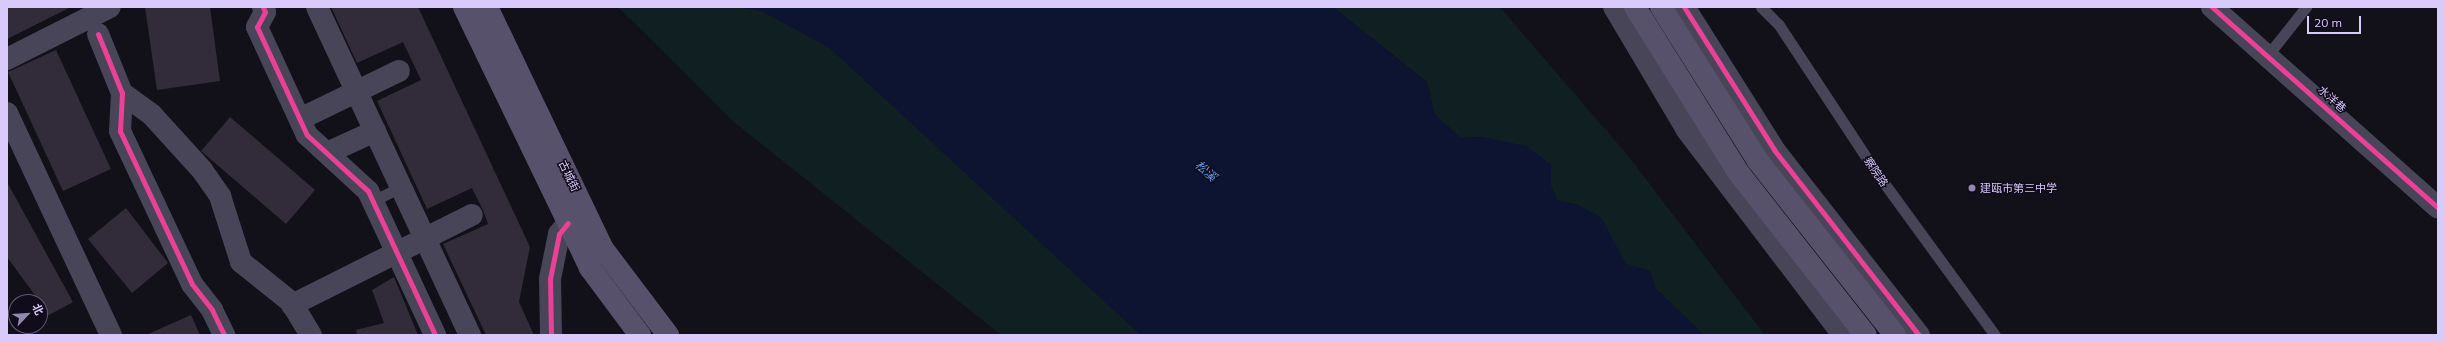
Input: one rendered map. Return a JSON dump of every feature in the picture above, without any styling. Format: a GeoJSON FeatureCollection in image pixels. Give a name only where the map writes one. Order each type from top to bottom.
{"type":"FeatureCollection","features":[{"type":"Feature","properties":{"kind":"main road","name":"古城街"},"geometry":{"type":"LineString","coordinates":[[464,7],[590,268],[640,335]]}},
{"type":"Feature","properties":{"kind":"main road","name":"古城街"},"geometry":{"type":"LineString","coordinates":[[487,7],[603,249],[668,335]]}},
{"type":"Feature","properties":{"kind":"main road"},"geometry":{"type":"LineString","coordinates":[[1635,7],[1738,172],[1866,335]]}},
{"type":"Feature","properties":{"kind":"main road"},"geometry":{"type":"LineString","coordinates":[[1661,7],[1758,161],[1894,335]]}},
{"type":"Feature","properties":{"kind":"street"},"geometry":{"type":"LineString","coordinates":[[7,59],[110,7]]}},
{"type":"Feature","properties":{"kind":"street"},"geometry":{"type":"LineString","coordinates":[[98,34],[116,7]]}},
{"type":"Feature","properties":{"kind":"street"},"geometry":{"type":"LineString","coordinates":[[317,7],[469,334]]}},
{"type":"Feature","properties":{"kind":"street"},"geometry":{"type":"LineString","coordinates":[[1614,7],[1687,130],[1842,335]]}},
{"type":"Feature","properties":{"kind":"street"},"geometry":{"type":"LineString","coordinates":[[1684,7],[1775,151],[1919,335]]}},
{"type":"Feature","properties":{"kind":"street","name":"水洋巷"},"geometry":{"type":"LineString","coordinates":[[2212,7],[2438,208]]}},
{"type":"Feature","properties":{"kind":"street"},"geometry":{"type":"LineString","coordinates":[[268,9],[257,27],[308,135],[368,191],[435,335]]}},
{"type":"Feature","properties":{"kind":"street"},"geometry":{"type":"LineString","coordinates":[[59,33],[98,34]]}},
{"type":"Feature","properties":{"kind":"street"},"geometry":{"type":"LineString","coordinates":[[98,34],[122,93],[120,131],[192,284],[212,310],[224,335]]}},
{"type":"Feature","properties":{"kind":"street"},"geometry":{"type":"LineString","coordinates":[[300,119],[399,71]]}},
{"type":"Feature","properties":{"kind":"street"},"geometry":{"type":"LineString","coordinates":[[122,93],[152,115],[202,170],[220,196],[241,262],[292,305],[311,335]]}},
{"type":"Feature","properties":{"kind":"street"},"geometry":{"type":"LineString","coordinates":[[7,113],[111,335]]}},
{"type":"Feature","properties":{"kind":"street"},"geometry":{"type":"LineString","coordinates":[[327,153],[375,131]]}},
{"type":"Feature","properties":{"kind":"street"},"geometry":{"type":"LineString","coordinates":[[292,305],[472,214]]}},
{"type":"Feature","properties":{"kind":"street"},"geometry":{"type":"LineString","coordinates":[[551,335],[550,279],[559,234],[568,222]]}},
{"type":"Feature","properties":{"kind":"lane","name":"察院路"},"geometry":{"type":"LineString","coordinates":[[1761,7],[1779,25],[1876,172],[1995,335]]}},
{"type":"Feature","properties":{"kind":"lane"},"geometry":{"type":"LineString","coordinates":[[2267,56],[2306,7]]}},
{"type":"Feature","properties":{"kind":"lane"},"geometry":{"type":"LineString","coordinates":[[373,201],[401,187]]}},
{"type":"Feature","properties":{"kind":"shaded area"},"geometry":{"type":"Polygon","coordinates":[[[618,7],[737,7],[762,11],[830,48],[1141,335],[1001,335],[735,123],[618,7]]]}},
{"type":"Feature","properties":{"kind":"shaded area"},"geometry":{"type":"Polygon","coordinates":[[[1333,7],[1500,7],[1629,157],[1765,335],[1704,335],[1655,288],[1650,271],[1626,264],[1578,205],[1557,200],[1551,186],[1483,137],[1461,138],[1435,115],[1427,82],[1333,7]]]}},
{"type":"Feature","properties":{"kind":"water","name":"松溪"},"geometry":{"type":"Polygon","coordinates":[[[737,7],[1333,7],[1427,83],[1435,115],[1461,138],[1483,137],[1526,146],[1551,164],[1551,186],[1557,200],[1578,205],[1601,217],[1626,264],[1650,271],[1655,288],[1704,335],[1141,335],[830,48],[762,11],[737,7]]]}},
{"type":"Feature","properties":{"kind":"building"},"geometry":{"type":"Polygon","coordinates":[[[7,7],[71,7],[7,39],[7,7]]]}},
{"type":"Feature","properties":{"kind":"building"},"geometry":{"type":"Polygon","coordinates":[[[145,7],[210,7],[220,81],[157,90],[145,7]]]}},
{"type":"Feature","properties":{"kind":"building"},"geometry":{"type":"Polygon","coordinates":[[[331,7],[418,7],[530,247],[519,302],[534,335],[486,335],[443,244],[488,224],[483,210],[472,188],[427,209],[377,101],[421,80],[403,42],[357,63],[331,7]]]}},
{"type":"Feature","properties":{"kind":"building"},"geometry":{"type":"Polygon","coordinates":[[[56,50],[111,169],[63,191],[8,72],[56,50]]]}},
{"type":"Feature","properties":{"kind":"building"},"geometry":{"type":"Polygon","coordinates":[[[230,117],[315,190],[286,224],[201,151],[230,117]]]}},
{"type":"Feature","properties":{"kind":"building"},"geometry":{"type":"Polygon","coordinates":[[[7,182],[73,302],[48,316],[48,294],[34,294],[7,257],[7,182]]]}},
{"type":"Feature","properties":{"kind":"building"},"geometry":{"type":"Polygon","coordinates":[[[126,208],[168,263],[132,293],[88,239],[126,208]]]}},
{"type":"Feature","properties":{"kind":"building"},"geometry":{"type":"Polygon","coordinates":[[[394,277],[418,335],[357,335],[356,330],[384,323],[372,290],[394,277]]]}},
{"type":"Feature","properties":{"kind":"building"},"geometry":{"type":"Polygon","coordinates":[[[191,315],[200,335],[146,335],[191,315]]]}},
{"type":"Feature","properties":{"kind":"cycle path"},"geometry":{"type":"LineString","coordinates":[[263,7],[265,12],[257,27],[307,135],[368,191],[435,335]]}},
{"type":"Feature","properties":{"kind":"cycle path"},"geometry":{"type":"LineString","coordinates":[[1684,7],[1775,151],[1919,335]]}},
{"type":"Feature","properties":{"kind":"cycle path"},"geometry":{"type":"LineString","coordinates":[[2212,7],[2438,208]]}},
{"type":"Feature","properties":{"kind":"cycle path"},"geometry":{"type":"LineString","coordinates":[[98,34],[122,93],[120,131],[192,284],[212,310],[224,335]]}},
{"type":"Feature","properties":{"kind":"cycle path"},"geometry":{"type":"LineString","coordinates":[[551,335],[550,279],[559,234],[568,223]]}},
{"type":"Feature","properties":{"kind":"place","name":"建瓯市第三中学"},"geometry":{"type":"Point","coordinates":[1972,188]}}]}
